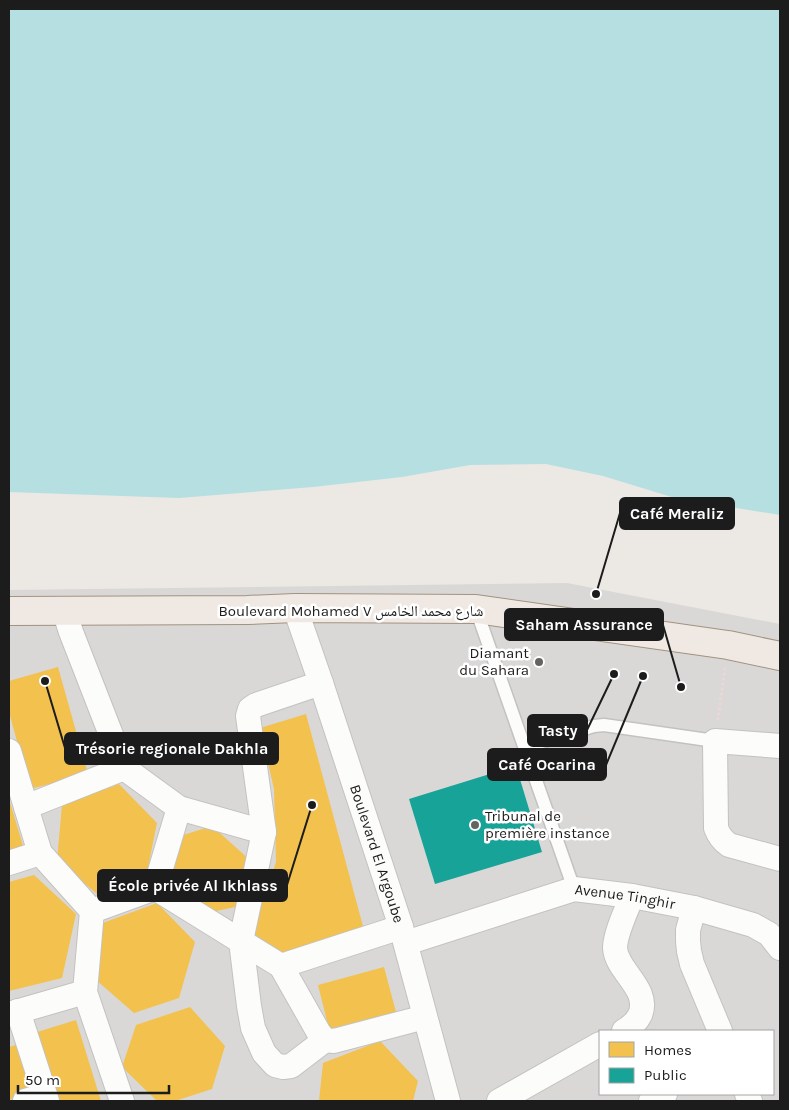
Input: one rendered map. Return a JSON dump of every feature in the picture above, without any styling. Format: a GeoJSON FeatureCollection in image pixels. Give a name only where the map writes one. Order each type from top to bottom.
{"type":"FeatureCollection","features":[{"type":"Feature","properties":{"kind":"main road","name":"Boulevard Mohamed V شارع محمد الخامس"},"geometry":{"type":"LineString","coordinates":[[9,611],[295,608],[476,609],[728,646],[780,656]]}},
{"type":"Feature","properties":{"kind":"street","name":"Boulevard El Argoube"},"geometry":{"type":"LineString","coordinates":[[295,608],[403,935],[448,1101]]}},
{"type":"Feature","properties":{"kind":"street"},"geometry":{"type":"LineString","coordinates":[[64,610],[124,768],[179,808],[264,832]]}},
{"type":"Feature","properties":{"kind":"street"},"geometry":{"type":"LineString","coordinates":[[321,683],[256,705],[250,709],[248,716],[264,832],[241,941],[253,1028],[264,1052],[275,1065],[291,1066],[325,1040]]}},
{"type":"Feature","properties":{"kind":"street"},"geometry":{"type":"LineString","coordinates":[[780,746],[715,740],[716,828],[718,834],[722,840],[730,845],[780,858]]}},
{"type":"Feature","properties":{"kind":"street"},"geometry":{"type":"LineString","coordinates":[[9,752],[18,797],[40,853],[92,911],[85,992],[122,1101]]}},
{"type":"Feature","properties":{"kind":"street"},"geometry":{"type":"LineString","coordinates":[[18,797],[124,768]]}},
{"type":"Feature","properties":{"kind":"street"},"geometry":{"type":"LineString","coordinates":[[154,888],[179,808]]}},
{"type":"Feature","properties":{"kind":"street"},"geometry":{"type":"LineString","coordinates":[[9,863],[40,853]]}},
{"type":"Feature","properties":{"kind":"street"},"geometry":{"type":"LineString","coordinates":[[92,911],[154,888]]}},
{"type":"Feature","properties":{"kind":"street"},"geometry":{"type":"LineString","coordinates":[[154,888],[280,966],[319,1034],[325,1040],[334,1042],[426,1017]]}},
{"type":"Feature","properties":{"kind":"street","name":"Avenue Tinghir"},"geometry":{"type":"LineString","coordinates":[[280,966],[574,889],[632,896],[694,908],[753,925],[768,934],[780,948]]}},
{"type":"Feature","properties":{"kind":"street"},"geometry":{"type":"LineString","coordinates":[[632,896],[616,939],[615,950],[643,1002],[634,1028]]}},
{"type":"Feature","properties":{"kind":"street"},"geometry":{"type":"LineString","coordinates":[[694,908],[688,930],[689,951],[692,964],[720,1030]]}},
{"type":"Feature","properties":{"kind":"street"},"geometry":{"type":"LineString","coordinates":[[39,1099],[13,1013],[85,992]]}},
{"type":"Feature","properties":{"kind":"street"},"geometry":{"type":"LineString","coordinates":[[499,1101],[599,1045]]}},
{"type":"Feature","properties":{"kind":"street"},"geometry":{"type":"LineString","coordinates":[[651,1101],[663,1095]]}},
{"type":"Feature","properties":{"kind":"lane"},"geometry":{"type":"LineString","coordinates":[[476,609],[574,889]]}},
{"type":"Feature","properties":{"kind":"lane"},"geometry":{"type":"LineString","coordinates":[[525,747],[594,726],[604,725],[715,740]]}},
{"type":"Feature","properties":{"kind":"path"},"geometry":{"type":"LineString","coordinates":[[715,740],[728,646]]}},
{"type":"Feature","properties":{"kind":"shaded area"},"geometry":{"type":"Polygon","coordinates":[[[567,583],[780,624],[780,1101],[9,1101],[9,590],[567,583]]]}},
{"type":"Feature","properties":{"kind":"shaded area"},"geometry":{"type":"Polygon","coordinates":[[[231,623],[232,646],[106,648],[105,626],[231,623]]]}},
{"type":"Feature","properties":{"kind":"shaded area"},"geometry":{"type":"Polygon","coordinates":[[[476,624],[484,649],[444,662],[436,636],[476,624]]]}},
{"type":"Feature","properties":{"kind":"water"},"geometry":{"type":"Polygon","coordinates":[[[9,9],[780,9],[780,515],[675,498],[603,476],[546,464],[470,465],[402,477],[313,487],[179,498],[9,492],[9,9]]]}},
{"type":"Feature","properties":{"kind":"building: Homes"},"geometry":{"type":"Polygon","coordinates":[[[58,667],[88,774],[30,789],[9,712],[9,681],[58,667]]]}},
{"type":"Feature","properties":{"kind":"building: Homes"},"geometry":{"type":"Polygon","coordinates":[[[306,714],[364,930],[288,956],[251,936],[276,862],[274,789],[260,728],[306,714]]]}},
{"type":"Feature","properties":{"kind":"building: Homes"},"geometry":{"type":"Polygon","coordinates":[[[119,784],[157,823],[145,882],[97,894],[57,860],[62,805],[119,784]]]}},
{"type":"Feature","properties":{"kind":"building: Homes"},"geometry":{"type":"Polygon","coordinates":[[[9,799],[24,849],[9,854],[9,799]]]}},
{"type":"Feature","properties":{"kind":"building: Homes"},"geometry":{"type":"Polygon","coordinates":[[[212,826],[251,861],[240,906],[202,914],[166,887],[177,837],[212,826]]]}},
{"type":"Feature","properties":{"kind":"building: Homes"},"geometry":{"type":"Polygon","coordinates":[[[34,875],[76,914],[62,978],[9,991],[9,882],[34,875]]]}},
{"type":"Feature","properties":{"kind":"building: Homes"},"geometry":{"type":"Polygon","coordinates":[[[157,903],[195,942],[179,998],[134,1013],[95,979],[100,924],[157,903]]]}},
{"type":"Feature","properties":{"kind":"building: Homes"},"geometry":{"type":"Polygon","coordinates":[[[384,967],[396,1012],[329,1029],[318,985],[384,967]]]}},
{"type":"Feature","properties":{"kind":"building: Homes"},"geometry":{"type":"Polygon","coordinates":[[[190,1007],[225,1046],[212,1089],[175,1101],[157,1101],[122,1067],[136,1025],[190,1007]]]}},
{"type":"Feature","properties":{"kind":"building: Homes"},"geometry":{"type":"Polygon","coordinates":[[[76,1020],[101,1101],[55,1101],[34,1033],[76,1020]]]}},
{"type":"Feature","properties":{"kind":"building: Homes"},"geometry":{"type":"Polygon","coordinates":[[[380,1041],[418,1081],[413,1101],[319,1101],[323,1063],[380,1041]]]}},
{"type":"Feature","properties":{"kind":"building: Homes"},"geometry":{"type":"Polygon","coordinates":[[[16,1045],[32,1092],[9,1100],[9,1047],[16,1045]]]}},
{"type":"Feature","properties":{"kind":"building: Public","name":"Tribunal de première instance"},"geometry":{"type":"Polygon","coordinates":[[[516,766],[542,852],[435,884],[409,799],[516,766]]]}},
{"type":"Feature","properties":{"kind":"place","name":"Café Meraliz"},"geometry":{"type":"Point","coordinates":[596,594]}},
{"type":"Feature","properties":{"kind":"place","name":"Diamant du Sahara"},"geometry":{"type":"Point","coordinates":[539,662]}},
{"type":"Feature","properties":{"kind":"place","name":"Tasty"},"geometry":{"type":"Point","coordinates":[614,674]}},
{"type":"Feature","properties":{"kind":"place","name":"Café Ocarina"},"geometry":{"type":"Point","coordinates":[643,676]}},
{"type":"Feature","properties":{"kind":"place","name":"Trésorie regionale Dakhla"},"geometry":{"type":"Point","coordinates":[45,681]}},
{"type":"Feature","properties":{"kind":"place","name":"Saham Assurance"},"geometry":{"type":"Point","coordinates":[681,687]}},
{"type":"Feature","properties":{"kind":"place","name":"École privée Al Ikhlass"},"geometry":{"type":"Point","coordinates":[312,805]}},
{"type":"Feature","properties":{"kind":"place","name":"Tribunal de première instance"},"geometry":{"type":"Point","coordinates":[475,825]}}]}
